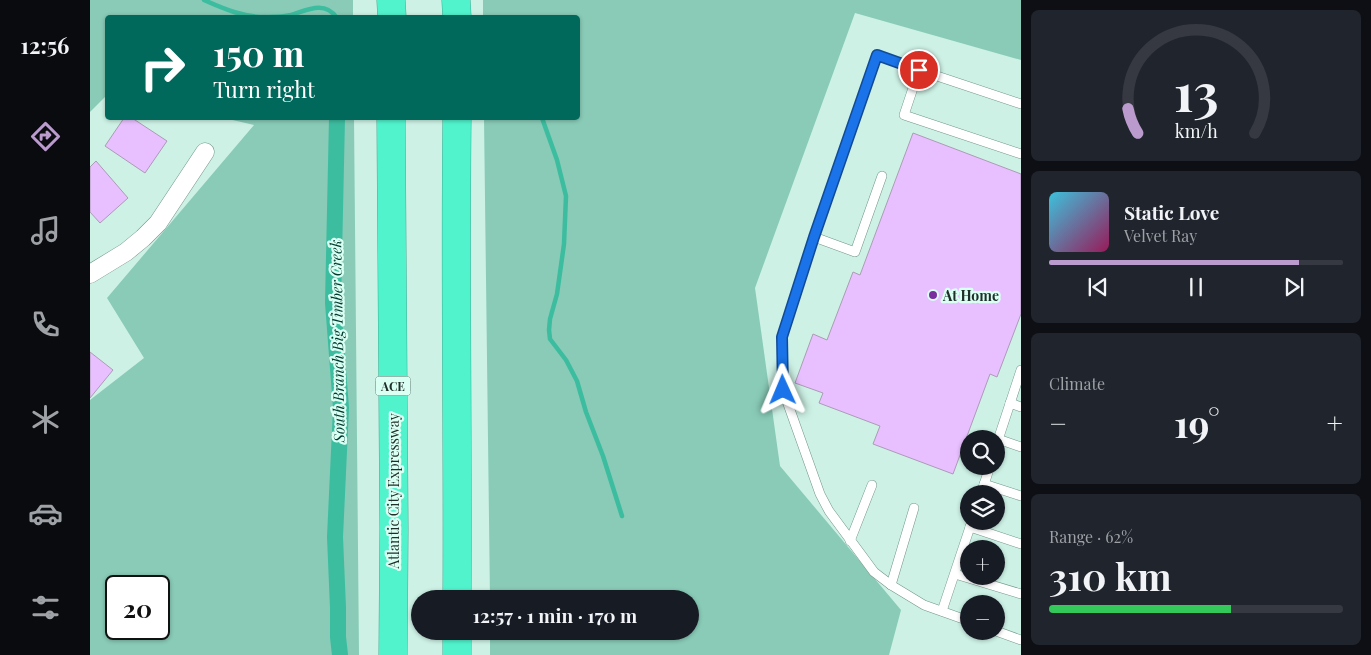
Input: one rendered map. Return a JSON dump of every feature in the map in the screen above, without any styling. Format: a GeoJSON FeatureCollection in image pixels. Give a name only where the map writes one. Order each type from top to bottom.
{"type":"FeatureCollection","features":[{"type":"Feature","properties":{"kind":"highway"},"geometry":{"type":"LineString","coordinates":[[391,0],[392,15]]}},
{"type":"Feature","properties":{"kind":"highway"},"geometry":{"type":"LineString","coordinates":[[456,0],[457,15]]}},
{"type":"Feature","properties":{"kind":"highway","name":"Atlantic City Expressway"},"geometry":{"type":"LineString","coordinates":[[391,120],[394,519],[393,655]]}},
{"type":"Feature","properties":{"kind":"highway"},"geometry":{"type":"LineString","coordinates":[[457,120],[457,590]]}},
{"type":"Feature","properties":{"kind":"highway"},"geometry":{"type":"LineString","coordinates":[[457,640],[457,655]]}},
{"type":"Feature","properties":{"kind":"street"},"geometry":{"type":"LineString","coordinates":[[90,274],[126,252],[158,223],[205,152]]}},
{"type":"Feature","properties":{"kind":"lane"},"geometry":{"type":"LineString","coordinates":[[960,618],[924,605],[874,572],[829,511],[820,494],[783,390],[782,337],[814,237],[877,55],[1021,104]]}},
{"type":"Feature","properties":{"kind":"lane"},"geometry":{"type":"LineString","coordinates":[[919,70],[904,114],[1021,154]]}},
{"type":"Feature","properties":{"kind":"lane"},"geometry":{"type":"LineString","coordinates":[[814,237],[855,252],[882,176]]}},
{"type":"Feature","properties":{"kind":"lane"},"geometry":{"type":"LineString","coordinates":[[1001,430],[1021,370]]}},
{"type":"Feature","properties":{"kind":"lane"},"geometry":{"type":"LineString","coordinates":[[1010,403],[1021,407]]}},
{"type":"Feature","properties":{"kind":"lane"},"geometry":{"type":"LineString","coordinates":[[1005,444],[1021,447]]}},
{"type":"Feature","properties":{"kind":"lane"},"geometry":{"type":"LineString","coordinates":[[987,475],[984,484],[1021,496]]}},
{"type":"Feature","properties":{"kind":"lane"},"geometry":{"type":"LineString","coordinates":[[850,541],[872,485]]}},
{"type":"Feature","properties":{"kind":"lane"},"geometry":{"type":"LineString","coordinates":[[891,585],[914,508]]}},
{"type":"Feature","properties":{"kind":"lane"},"geometry":{"type":"LineString","coordinates":[[942,611],[969,530]]}},
{"type":"Feature","properties":{"kind":"lane"},"geometry":{"type":"LineString","coordinates":[[986,530],[1021,544]]}},
{"type":"Feature","properties":{"kind":"lane"},"geometry":{"type":"LineString","coordinates":[[955,574],[1021,594]]}},
{"type":"Feature","properties":{"kind":"lane"},"geometry":{"type":"LineString","coordinates":[[1005,634],[1021,640]]}},
{"type":"Feature","properties":{"kind":"green space"},"geometry":{"type":"Polygon","coordinates":[[[90,0],[353,0],[353,15],[105,15],[105,97],[90,112],[90,0]]]}},
{"type":"Feature","properties":{"kind":"green space"},"geometry":{"type":"Polygon","coordinates":[[[483,0],[1021,0],[1021,60],[855,13],[755,288],[780,466],[901,610],[889,655],[490,655],[490,640],[699,640],[699,590],[490,590],[484,120],[580,120],[580,15],[483,15],[483,0]]]}},
{"type":"Feature","properties":{"kind":"green space"},"geometry":{"type":"Polygon","coordinates":[[[233,120],[354,120],[359,655],[90,655],[90,400],[144,358],[107,298],[254,125],[233,120]]]}},
{"type":"Feature","properties":{"kind":"building"},"geometry":{"type":"Polygon","coordinates":[[[123,120],[135,120],[167,141],[145,173],[105,146],[123,120]]]}},
{"type":"Feature","properties":{"kind":"building","name":"At Home"},"geometry":{"type":"Polygon","coordinates":[[[913,133],[1021,174],[1021,314],[997,377],[990,374],[969,430],[960,430],[960,455],[953,474],[873,444],[880,426],[819,403],[823,393],[795,383],[813,334],[827,340],[853,272],[860,275],[913,133]]]}},
{"type":"Feature","properties":{"kind":"building"},"geometry":{"type":"Polygon","coordinates":[[[96,161],[128,198],[100,223],[90,212],[90,167],[96,161]]]}},
{"type":"Feature","properties":{"kind":"building"},"geometry":{"type":"Polygon","coordinates":[[[90,352],[113,370],[90,398],[90,352]]]}},
{"type":"Feature","properties":{"kind":"waterway","name":"South Branch Big Timber Creek"},"geometry":{"type":"LineString","coordinates":[[204,0],[227,10],[247,15]]}},
{"type":"Feature","properties":{"kind":"waterway","name":"South Branch Big Timber Creek"},"geometry":{"type":"LineString","coordinates":[[291,15],[315,8],[327,9],[334,15]]}},
{"type":"Feature","properties":{"kind":"waterway","name":"South Branch Big Timber Creek"},"geometry":{"type":"LineString","coordinates":[[337,120],[333,303],[341,408],[335,537],[340,655]]}},
{"type":"Feature","properties":{"kind":"waterway"},"geometry":{"type":"LineString","coordinates":[[543,120],[557,160],[566,196],[564,244],[557,294],[550,319],[550,339],[566,360],[577,381],[622,516]]}},
{"type":"Feature","properties":{"kind":"place","name":"At Home"},"geometry":{"type":"Point","coordinates":[933,295]}},
{"type":"Feature","properties":{"kind":"route"},"geometry":{"type":"LineString","coordinates":[[783,390],[782,337],[814,237],[877,55],[919,70]]}}]}
